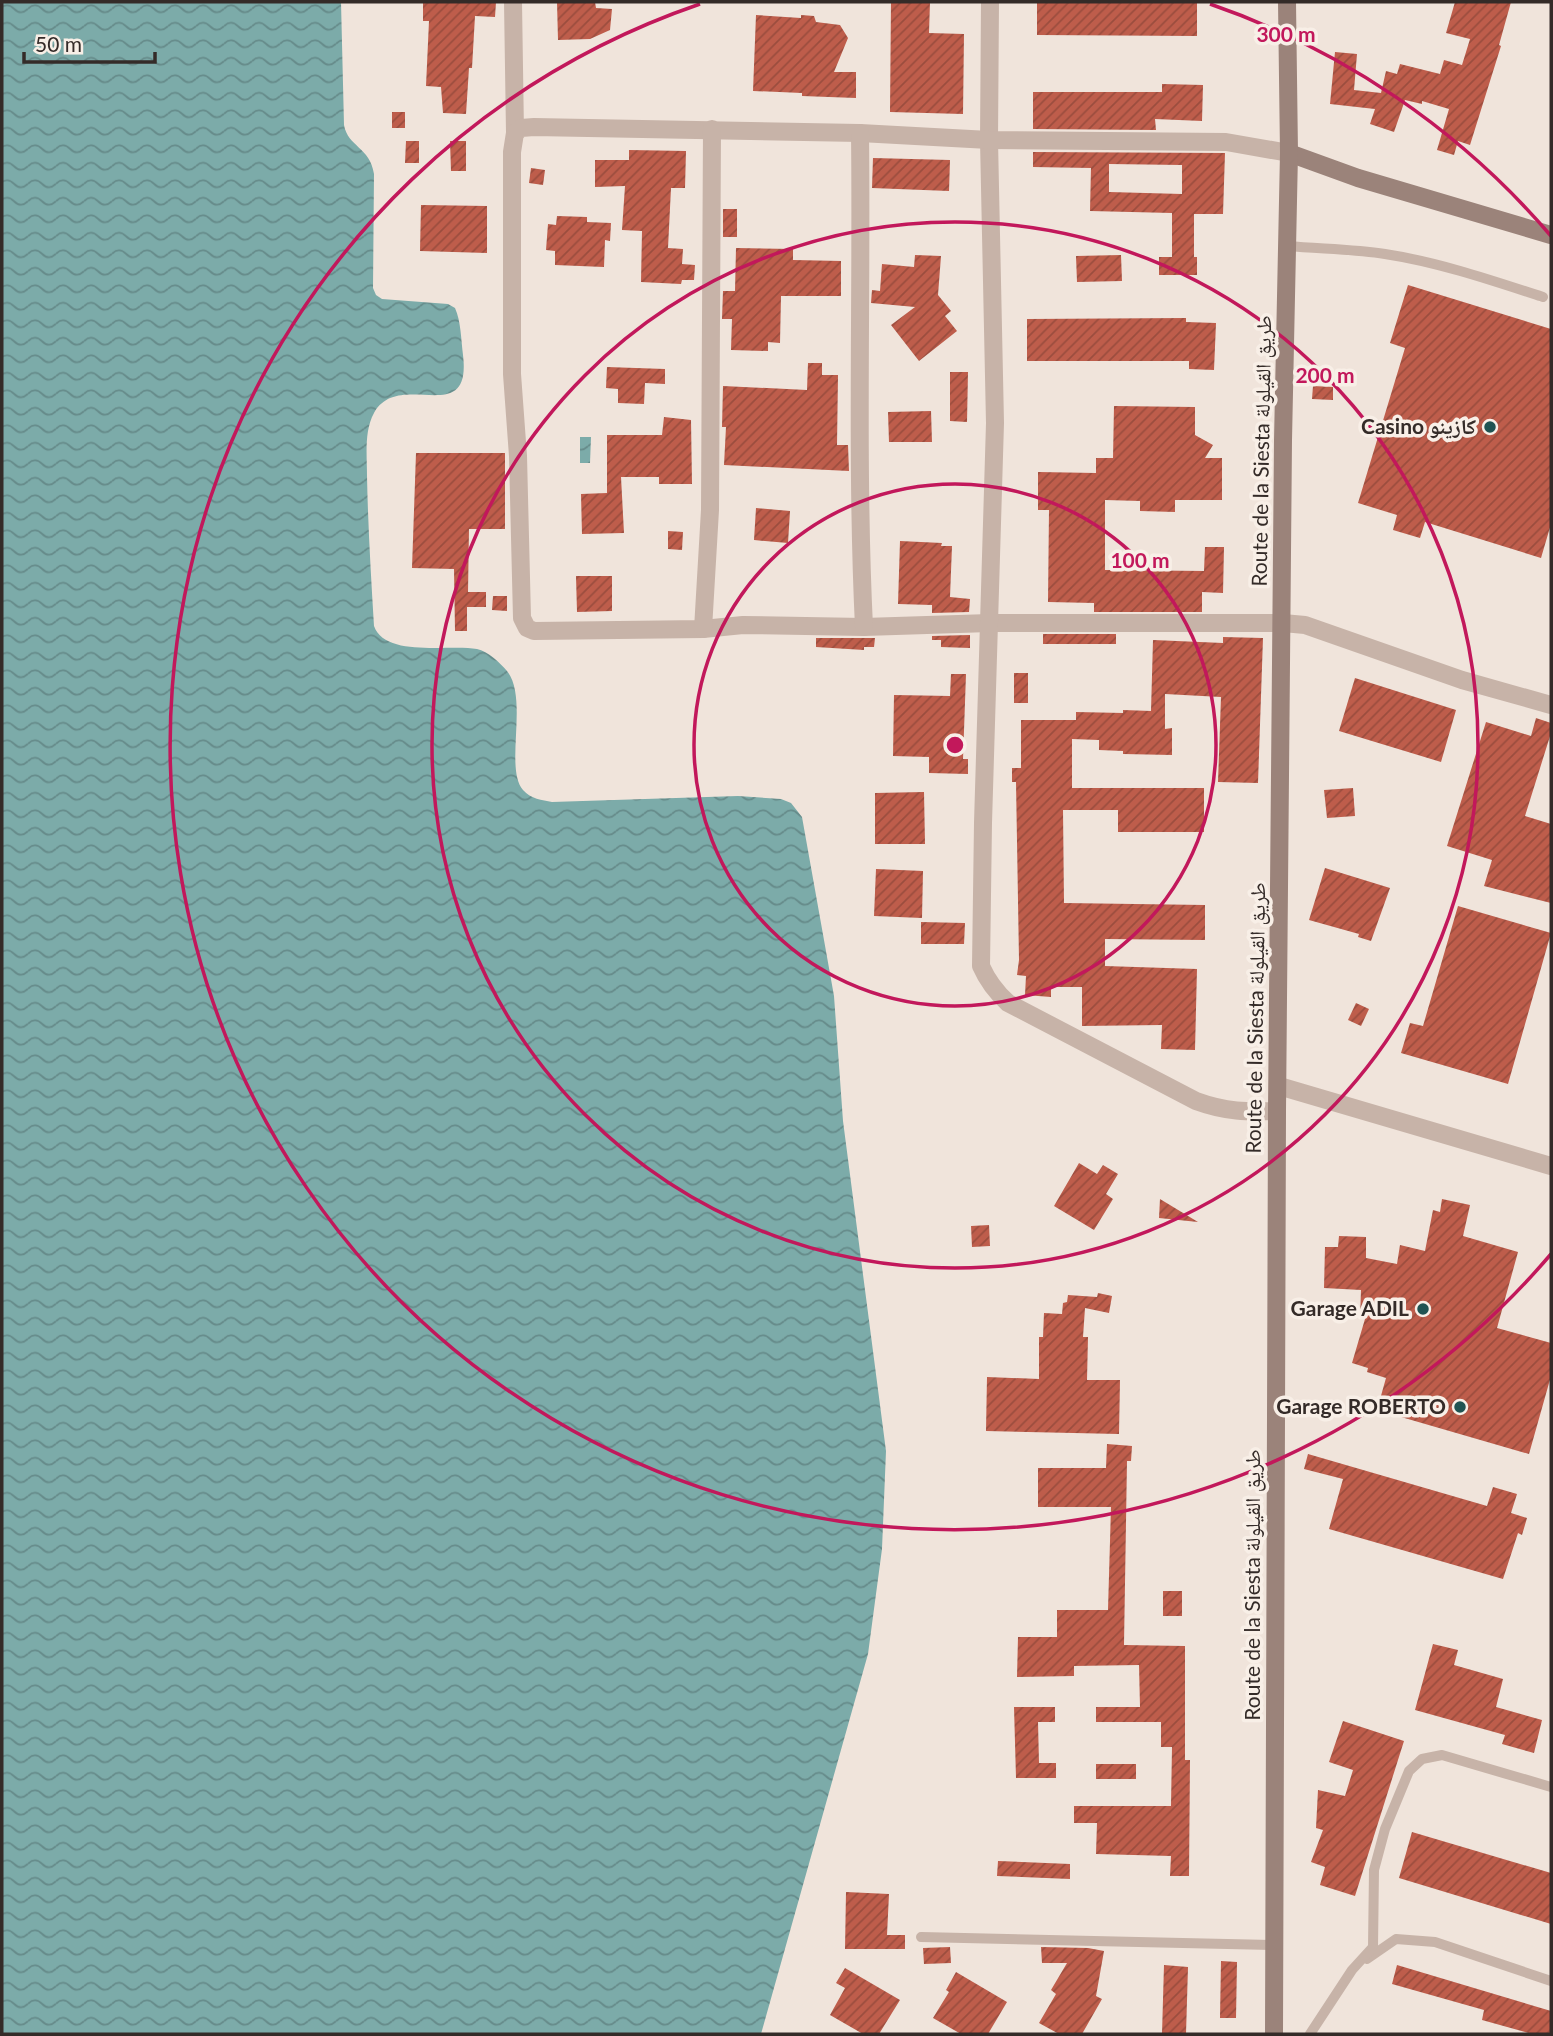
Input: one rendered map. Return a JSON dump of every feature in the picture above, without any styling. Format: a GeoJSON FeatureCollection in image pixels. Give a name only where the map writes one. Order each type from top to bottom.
{"type":"FeatureCollection","features":[{"type":"Feature","properties":{"kind":"main road","name":"Route de la Siesta طريق القيلولة"},"geometry":{"type":"LineString","coordinates":[[1278,2033],[1275,1945],[1277,1111],[1283,440],[1289,153],[1287,2]]}},
{"type":"Feature","properties":{"kind":"main road"},"geometry":{"type":"LineString","coordinates":[[1289,153],[1358,178],[1551,235]]}},
{"type":"Feature","properties":{"kind":"street"},"geometry":{"type":"LineString","coordinates":[[513,2],[515,133],[512,152],[512,374],[522,618],[527,628],[534,631],[703,629],[743,625],[1283,623],[1305,625],[1462,680],[1551,705]]}},
{"type":"Feature","properties":{"kind":"street"},"geometry":{"type":"LineString","coordinates":[[990,2],[989,140],[995,424],[980,952],[982,966],[987,980],[1008,1003],[1196,1101],[1230,1111],[1277,1111]]}},
{"type":"Feature","properties":{"kind":"street"},"geometry":{"type":"LineString","coordinates":[[515,133],[521,128],[534,127],[712,129],[989,140],[1226,142],[1289,153]]}},
{"type":"Feature","properties":{"kind":"street"},"geometry":{"type":"LineString","coordinates":[[703,629],[710,510],[712,129]]}},
{"type":"Feature","properties":{"kind":"street"},"geometry":{"type":"LineString","coordinates":[[860,133],[859,528],[864,626]]}},
{"type":"Feature","properties":{"kind":"street"},"geometry":{"type":"LineString","coordinates":[[1279,1086],[1551,1166]]}},
{"type":"Feature","properties":{"kind":"lane"},"geometry":{"type":"LineString","coordinates":[[1288,246],[1352,249],[1388,254],[1543,296]]}},
{"type":"Feature","properties":{"kind":"lane"},"geometry":{"type":"LineString","coordinates":[[1310,2034],[1352,1970],[1373,1947],[1374,1870],[1385,1829],[1409,1771],[1422,1759],[1442,1755],[1551,1787]]}},
{"type":"Feature","properties":{"kind":"lane"},"geometry":{"type":"LineString","coordinates":[[921,1937],[1275,1945]]}},
{"type":"Feature","properties":{"kind":"lane"},"geometry":{"type":"LineString","coordinates":[[1352,1970],[1396,1939],[1435,1942],[1551,1981]]}},
{"type":"Feature","properties":{"kind":"water"},"geometry":{"type":"Polygon","coordinates":[[[2,2],[341,2],[344,125],[350,138],[368,158],[374,174],[373,288],[376,295],[382,299],[448,304],[455,308],[463,355],[463,377],[456,389],[445,394],[400,396],[385,401],[371,420],[367,436],[367,460],[374,626],[380,636],[404,646],[481,650],[507,671],[516,698],[515,750],[518,780],[523,790],[533,797],[552,802],[738,796],[781,799],[791,803],[802,817],[834,996],[843,1121],[886,1451],[882,1549],[868,1654],[761,2034],[2,2034],[2,2]]]}},
{"type":"Feature","properties":{"kind":"water"},"geometry":{"type":"Polygon","coordinates":[[[580,437],[591,437],[590,463],[580,463],[580,437]]]}},
{"type":"Feature","properties":{"kind":"building"},"geometry":{"type":"Polygon","coordinates":[[[423,2],[496,2],[495,17],[475,16],[466,114],[443,113],[441,87],[426,86],[429,21],[423,21],[423,2]]]}},
{"type":"Feature","properties":{"kind":"building"},"geometry":{"type":"Polygon","coordinates":[[[557,2],[595,2],[596,8],[612,9],[610,30],[590,39],[558,40],[557,2]]]}},
{"type":"Feature","properties":{"kind":"building"},"geometry":{"type":"Polygon","coordinates":[[[891,2],[930,2],[929,33],[964,34],[963,114],[890,112],[891,2]]]}},
{"type":"Feature","properties":{"kind":"building"},"geometry":{"type":"Polygon","coordinates":[[[1037,2],[1197,2],[1197,36],[1037,35],[1037,2]]]}},
{"type":"Feature","properties":{"kind":"building"},"geometry":{"type":"Polygon","coordinates":[[[1455,2],[1511,2],[1499,45],[1501,46],[1470,145],[1458,141],[1454,155],[1437,150],[1449,109],[1422,101],[1422,104],[1405,100],[1394,132],[1370,124],[1375,109],[1330,104],[1335,52],[1357,54],[1354,90],[1381,93],[1386,71],[1397,74],[1400,64],[1440,74],[1444,60],[1462,65],[1470,39],[1446,33],[1455,2]]]}},
{"type":"Feature","properties":{"kind":"building"},"geometry":{"type":"Polygon","coordinates":[[[756,15],[801,18],[801,15],[814,16],[816,22],[840,25],[848,38],[834,72],[856,72],[856,98],[753,91],[756,15]]]}},
{"type":"Feature","properties":{"kind":"building"},"geometry":{"type":"Polygon","coordinates":[[[1162,84],[1203,85],[1202,121],[1155,119],[1156,130],[1033,129],[1033,92],[1162,92],[1162,84]]]}},
{"type":"Feature","properties":{"kind":"building"},"geometry":{"type":"Polygon","coordinates":[[[392,112],[405,112],[405,128],[392,128],[392,112]]]}},
{"type":"Feature","properties":{"kind":"building"},"geometry":{"type":"Polygon","coordinates":[[[406,141],[419,141],[419,163],[405,163],[406,141]]]}},
{"type":"Feature","properties":{"kind":"building"},"geometry":{"type":"Polygon","coordinates":[[[450,141],[466,141],[466,171],[451,171],[450,141]]]}},
{"type":"Feature","properties":{"kind":"building"},"geometry":{"type":"Polygon","coordinates":[[[629,150],[686,151],[685,188],[671,188],[668,248],[683,249],[682,264],[695,265],[694,280],[682,280],[681,284],[641,282],[642,231],[622,230],[625,186],[595,187],[595,160],[629,160],[629,150]]]}},
{"type":"Feature","properties":{"kind":"building"},"geometry":{"type":"Polygon","coordinates":[[[1033,152],[1225,153],[1223,214],[1194,214],[1194,257],[1197,257],[1197,275],[1159,275],[1159,257],[1172,257],[1172,213],[1090,211],[1091,168],[1033,167],[1033,152]],[[1109,164],[1109,192],[1182,194],[1182,165],[1109,164]]]}},
{"type":"Feature","properties":{"kind":"building"},"geometry":{"type":"Polygon","coordinates":[[[873,158],[950,160],[949,191],[872,188],[873,158]]]}},
{"type":"Feature","properties":{"kind":"building"},"geometry":{"type":"Polygon","coordinates":[[[531,168],[545,170],[543,185],[529,183],[531,168]]]}},
{"type":"Feature","properties":{"kind":"building"},"geometry":{"type":"Polygon","coordinates":[[[421,205],[487,206],[487,253],[420,251],[421,205]]]}},
{"type":"Feature","properties":{"kind":"building"},"geometry":{"type":"Polygon","coordinates":[[[723,209],[737,209],[737,237],[723,237],[723,209]]]}},
{"type":"Feature","properties":{"kind":"building"},"geometry":{"type":"Polygon","coordinates":[[[557,216],[587,217],[587,222],[611,223],[610,241],[605,240],[604,267],[555,265],[555,251],[546,250],[548,224],[556,225],[557,216]]]}},
{"type":"Feature","properties":{"kind":"building"},"geometry":{"type":"Polygon","coordinates":[[[736,248],[793,249],[793,260],[841,261],[841,296],[781,296],[780,343],[768,342],[768,351],[731,350],[732,319],[722,319],[723,291],[735,291],[736,248]]]}},
{"type":"Feature","properties":{"kind":"building"},"geometry":{"type":"Polygon","coordinates":[[[915,255],[941,256],[938,295],[951,311],[945,316],[957,331],[919,361],[891,325],[915,307],[871,303],[872,290],[880,291],[882,264],[914,267],[915,255]]]}},
{"type":"Feature","properties":{"kind":"building"},"geometry":{"type":"Polygon","coordinates":[[[1121,255],[1122,281],[1077,282],[1076,256],[1121,255]]]}},
{"type":"Feature","properties":{"kind":"building"},"geometry":{"type":"Polygon","coordinates":[[[1408,285],[1551,329],[1551,524],[1541,558],[1425,522],[1420,538],[1393,530],[1397,515],[1358,503],[1405,348],[1390,343],[1408,285]]]}},
{"type":"Feature","properties":{"kind":"building"},"geometry":{"type":"Polygon","coordinates":[[[1186,318],[1186,322],[1216,323],[1214,370],[1189,369],[1189,361],[1027,361],[1027,319],[1186,318]]]}},
{"type":"Feature","properties":{"kind":"building"},"geometry":{"type":"Polygon","coordinates":[[[808,363],[822,363],[822,375],[838,375],[837,445],[848,445],[849,471],[724,465],[726,427],[722,427],[723,386],[807,390],[808,363]]]}},
{"type":"Feature","properties":{"kind":"building"},"geometry":{"type":"Polygon","coordinates":[[[607,367],[665,369],[665,384],[645,383],[644,404],[618,403],[618,389],[606,388],[607,367]]]}},
{"type":"Feature","properties":{"kind":"building"},"geometry":{"type":"Polygon","coordinates":[[[950,372],[968,372],[967,422],[950,421],[950,372]]]}},
{"type":"Feature","properties":{"kind":"building"},"geometry":{"type":"Polygon","coordinates":[[[1313,386],[1333,387],[1333,400],[1312,399],[1313,386]]]}},
{"type":"Feature","properties":{"kind":"building"},"geometry":{"type":"Polygon","coordinates":[[[1114,406],[1195,407],[1195,435],[1213,445],[1205,458],[1222,458],[1222,500],[1175,500],[1175,512],[1140,511],[1140,501],[1105,500],[1105,570],[1204,571],[1205,547],[1224,547],[1223,593],[1202,592],[1202,612],[1094,612],[1094,603],[1048,602],[1049,510],[1038,510],[1038,472],[1096,473],[1096,458],[1113,458],[1114,406]]]}},
{"type":"Feature","properties":{"kind":"building"},"geometry":{"type":"Polygon","coordinates":[[[931,411],[932,442],[889,442],[888,412],[931,411]]]}},
{"type":"Feature","properties":{"kind":"building"},"geometry":{"type":"Polygon","coordinates":[[[664,417],[691,420],[692,484],[659,484],[659,477],[621,477],[624,533],[582,534],[581,494],[607,493],[607,435],[662,435],[664,417]]]}},
{"type":"Feature","properties":{"kind":"building"},"geometry":{"type":"Polygon","coordinates":[[[416,453],[505,453],[505,529],[469,529],[468,592],[486,592],[486,607],[467,607],[467,631],[455,631],[454,569],[412,568],[416,453]]]}},
{"type":"Feature","properties":{"kind":"building"},"geometry":{"type":"Polygon","coordinates":[[[756,508],[790,511],[788,543],[754,540],[756,508]]]}},
{"type":"Feature","properties":{"kind":"building"},"geometry":{"type":"Polygon","coordinates":[[[668,531],[683,532],[682,550],[668,549],[668,531]]]}},
{"type":"Feature","properties":{"kind":"building"},"geometry":{"type":"Polygon","coordinates":[[[900,541],[952,546],[950,597],[970,599],[969,612],[932,613],[932,605],[898,604],[900,541]]]}},
{"type":"Feature","properties":{"kind":"building"},"geometry":{"type":"Polygon","coordinates":[[[576,576],[612,576],[612,611],[577,612],[576,576]]]}},
{"type":"Feature","properties":{"kind":"building"},"geometry":{"type":"Polygon","coordinates":[[[493,596],[507,596],[507,611],[492,610],[493,596]]]}},
{"type":"Feature","properties":{"kind":"building"},"geometry":{"type":"Polygon","coordinates":[[[1043,634],[1116,634],[1116,644],[1043,644],[1043,634]]]}},
{"type":"Feature","properties":{"kind":"building"},"geometry":{"type":"Polygon","coordinates":[[[970,635],[970,648],[941,647],[941,640],[932,640],[932,636],[970,635]]]}},
{"type":"Feature","properties":{"kind":"building"},"geometry":{"type":"Polygon","coordinates":[[[1223,637],[1263,638],[1258,783],[1218,782],[1221,697],[1165,694],[1165,729],[1172,728],[1172,755],[1123,754],[1123,751],[1099,750],[1099,740],[1072,739],[1072,788],[1204,788],[1204,832],[1118,832],[1118,810],[1063,810],[1064,903],[1205,905],[1205,940],[1105,939],[1105,966],[1197,969],[1195,1050],[1161,1049],[1162,1025],[1082,1026],[1082,987],[1051,987],[1051,997],[1025,995],[1026,976],[1017,975],[1016,782],[1012,782],[1012,768],[1021,768],[1021,720],[1076,720],[1076,712],[1151,711],[1153,640],[1223,643],[1223,637]]]}},
{"type":"Feature","properties":{"kind":"building"},"geometry":{"type":"Polygon","coordinates":[[[816,638],[875,638],[874,647],[864,647],[864,650],[816,647],[816,638]]]}},
{"type":"Feature","properties":{"kind":"building"},"geometry":{"type":"Polygon","coordinates":[[[1014,673],[1028,673],[1028,703],[1014,703],[1014,673]]]}},
{"type":"Feature","properties":{"kind":"building"},"geometry":{"type":"Polygon","coordinates":[[[951,674],[966,674],[963,759],[968,759],[968,774],[929,773],[929,757],[893,756],[894,695],[950,696],[951,674]]]}},
{"type":"Feature","properties":{"kind":"building"},"geometry":{"type":"Polygon","coordinates":[[[1355,678],[1456,710],[1441,762],[1339,731],[1355,678]]]}},
{"type":"Feature","properties":{"kind":"building"},"geometry":{"type":"Polygon","coordinates":[[[1536,718],[1551,723],[1551,733],[1525,816],[1551,824],[1551,903],[1484,886],[1492,860],[1447,846],[1486,722],[1531,736],[1536,718]]]}},
{"type":"Feature","properties":{"kind":"building"},"geometry":{"type":"Polygon","coordinates":[[[1353,788],[1355,816],[1327,818],[1324,790],[1353,788]]]}},
{"type":"Feature","properties":{"kind":"building"},"geometry":{"type":"Polygon","coordinates":[[[924,792],[925,844],[875,844],[875,793],[924,792]]]}},
{"type":"Feature","properties":{"kind":"building"},"geometry":{"type":"Polygon","coordinates":[[[1325,868],[1390,888],[1371,941],[1358,937],[1359,934],[1309,920],[1325,868]]]}},
{"type":"Feature","properties":{"kind":"building"},"geometry":{"type":"Polygon","coordinates":[[[876,869],[923,871],[922,918],[874,916],[876,869]]]}},
{"type":"Feature","properties":{"kind":"building"},"geometry":{"type":"Polygon","coordinates":[[[1458,906],[1551,933],[1508,1084],[1401,1053],[1410,1023],[1423,1026],[1458,906]]]}},
{"type":"Feature","properties":{"kind":"building"},"geometry":{"type":"Polygon","coordinates":[[[921,922],[965,923],[964,944],[921,944],[921,922]]]}},
{"type":"Feature","properties":{"kind":"building"},"geometry":{"type":"Polygon","coordinates":[[[1356,1003],[1369,1009],[1361,1026],[1348,1020],[1356,1003]]]}},
{"type":"Feature","properties":{"kind":"building"},"geometry":{"type":"Polygon","coordinates":[[[1079,1163],[1097,1174],[1103,1165],[1118,1174],[1106,1194],[1113,1199],[1094,1230],[1054,1206],[1079,1163]]]}},
{"type":"Feature","properties":{"kind":"building"},"geometry":{"type":"Polygon","coordinates":[[[1160,1199],[1198,1222],[1159,1218],[1160,1199]]]}},
{"type":"Feature","properties":{"kind":"building"},"geometry":{"type":"Polygon","coordinates":[[[1442,1199],[1470,1205],[1463,1236],[1518,1252],[1497,1328],[1551,1343],[1551,1376],[1529,1454],[1377,1410],[1386,1378],[1367,1372],[1368,1368],[1352,1363],[1365,1319],[1360,1319],[1361,1290],[1324,1288],[1325,1247],[1338,1247],[1339,1236],[1366,1237],[1366,1258],[1397,1264],[1400,1245],[1425,1251],[1433,1210],[1440,1212],[1442,1199]]]}},
{"type":"Feature","properties":{"kind":"building"},"geometry":{"type":"Polygon","coordinates":[[[989,1225],[990,1246],[972,1247],[971,1226],[989,1225]]]}},
{"type":"Feature","properties":{"kind":"building"},"geometry":{"type":"Polygon","coordinates":[[[1098,1293],[1112,1296],[1109,1313],[1085,1308],[1083,1337],[1088,1337],[1087,1380],[1120,1380],[1119,1434],[986,1431],[987,1377],[1039,1379],[1039,1337],[1043,1337],[1044,1313],[1062,1314],[1063,1303],[1067,1302],[1068,1295],[1097,1297],[1098,1293]]]}},
{"type":"Feature","properties":{"kind":"building"},"geometry":{"type":"Polygon","coordinates":[[[1107,1444],[1132,1446],[1131,1461],[1127,1461],[1124,1645],[1185,1646],[1185,1760],[1190,1760],[1189,1876],[1170,1876],[1171,1856],[1096,1854],[1097,1823],[1074,1823],[1074,1806],[1171,1806],[1172,1747],[1161,1747],[1161,1722],[1096,1722],[1096,1707],[1140,1707],[1139,1665],[1074,1666],[1074,1676],[1017,1677],[1018,1637],[1057,1637],[1057,1610],[1108,1610],[1111,1507],[1038,1507],[1038,1468],[1106,1468],[1107,1444]]]}},
{"type":"Feature","properties":{"kind":"building"},"geometry":{"type":"Polygon","coordinates":[[[1308,1454],[1487,1506],[1493,1487],[1517,1494],[1511,1513],[1527,1518],[1522,1535],[1518,1533],[1503,1579],[1329,1529],[1343,1479],[1304,1469],[1308,1454]]]}},
{"type":"Feature","properties":{"kind":"building"},"geometry":{"type":"Polygon","coordinates":[[[1163,1591],[1182,1591],[1182,1616],[1163,1616],[1163,1591]]]}},
{"type":"Feature","properties":{"kind":"building"},"geometry":{"type":"Polygon","coordinates":[[[1433,1644],[1458,1650],[1454,1665],[1503,1679],[1496,1707],[1542,1720],[1534,1753],[1502,1744],[1505,1735],[1415,1710],[1433,1644]]]}},
{"type":"Feature","properties":{"kind":"building"},"geometry":{"type":"Polygon","coordinates":[[[1014,1707],[1055,1707],[1055,1722],[1038,1722],[1039,1763],[1056,1763],[1056,1778],[1016,1778],[1014,1707]]]}},
{"type":"Feature","properties":{"kind":"building"},"geometry":{"type":"Polygon","coordinates":[[[1343,1721],[1404,1741],[1355,1896],[1320,1885],[1325,1867],[1311,1862],[1323,1830],[1316,1828],[1318,1790],[1345,1796],[1353,1770],[1329,1762],[1343,1721]]]}},
{"type":"Feature","properties":{"kind":"building"},"geometry":{"type":"Polygon","coordinates":[[[1096,1764],[1136,1764],[1136,1779],[1096,1779],[1096,1764]]]}},
{"type":"Feature","properties":{"kind":"building"},"geometry":{"type":"Polygon","coordinates":[[[1412,1832],[1551,1873],[1551,1924],[1399,1878],[1412,1832]]]}},
{"type":"Feature","properties":{"kind":"building"},"geometry":{"type":"Polygon","coordinates":[[[998,1861],[1070,1864],[1070,1879],[997,1876],[998,1861]]]}},
{"type":"Feature","properties":{"kind":"building"},"geometry":{"type":"Polygon","coordinates":[[[846,1892],[889,1894],[887,1935],[905,1935],[905,1949],[845,1949],[846,1892]]]}},
{"type":"Feature","properties":{"kind":"building"},"geometry":{"type":"Polygon","coordinates":[[[950,1947],[951,1963],[924,1964],[923,1948],[950,1947]]]}},
{"type":"Feature","properties":{"kind":"building"},"geometry":{"type":"Polygon","coordinates":[[[1041,1947],[1104,1951],[1096,1996],[1102,1999],[1082,2034],[1059,2034],[1039,2023],[1056,1994],[1051,1990],[1067,1963],[1042,1963],[1041,1947]]]}},
{"type":"Feature","properties":{"kind":"building"},"geometry":{"type":"Polygon","coordinates":[[[1221,1961],[1237,1962],[1236,2018],[1220,2018],[1221,1961]]]}},
{"type":"Feature","properties":{"kind":"building"},"geometry":{"type":"Polygon","coordinates":[[[1164,1965],[1188,1967],[1186,2034],[1162,2034],[1164,1965]]]}},
{"type":"Feature","properties":{"kind":"building"},"geometry":{"type":"Polygon","coordinates":[[[1397,1965],[1551,2011],[1551,2034],[1532,2034],[1482,2020],[1484,2010],[1392,1984],[1397,1965]]]}},
{"type":"Feature","properties":{"kind":"building"},"geometry":{"type":"Polygon","coordinates":[[[845,1968],[900,2000],[879,2034],[863,2034],[830,2015],[845,1988],[836,1983],[845,1968]]]}},
{"type":"Feature","properties":{"kind":"building"},"geometry":{"type":"Polygon","coordinates":[[[956,1972],[1007,2002],[988,2034],[961,2034],[933,2018],[949,1992],[946,1990],[956,1972]]]}},
{"type":"Feature","properties":{"kind":"place","name":"Casino كازينو"},"geometry":{"type":"Point","coordinates":[1490,427]}},
{"type":"Feature","properties":{"kind":"place","name":"Garage ADIL"},"geometry":{"type":"Point","coordinates":[1423,1309]}},
{"type":"Feature","properties":{"kind":"place","name":"Garage ROBERTO"},"geometry":{"type":"Point","coordinates":[1460,1407]}}]}
